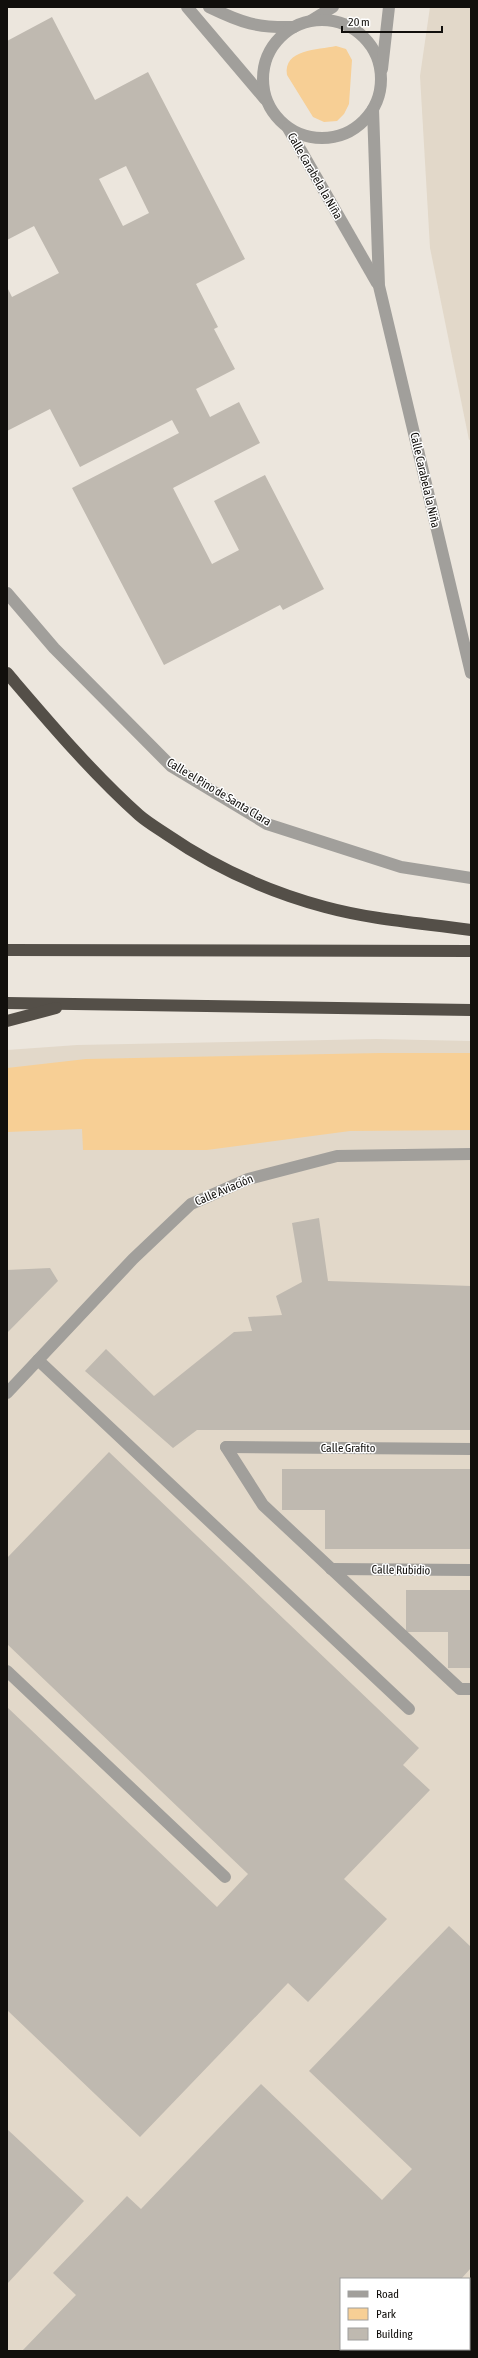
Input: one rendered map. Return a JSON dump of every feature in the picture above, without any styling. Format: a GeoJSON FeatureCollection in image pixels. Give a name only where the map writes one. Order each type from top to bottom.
{"type":"FeatureCollection","features":[{"type":"Feature","properties":{"kind":"highway"},"geometry":{"type":"LineString","coordinates":[[7,673],[63,738],[140,815],[193,852],[242,877],[287,895],[325,907],[391,921],[471,930]]}},
{"type":"Feature","properties":{"kind":"highway"},"geometry":{"type":"LineString","coordinates":[[7,950],[471,951]]}},
{"type":"Feature","properties":{"kind":"highway"},"geometry":{"type":"LineString","coordinates":[[7,1003],[471,1010]]}},
{"type":"Feature","properties":{"kind":"highway"},"geometry":{"type":"LineString","coordinates":[[7,1020],[73,1003]]}},
{"type":"Feature","properties":{"kind":"street"},"geometry":{"type":"LineString","coordinates":[[187,7],[267,102],[276,117],[288,128],[303,135],[319,138],[335,137],[350,131],[363,122],[373,109],[379,95],[390,7]]}},
{"type":"Feature","properties":{"kind":"street"},"geometry":{"type":"LineString","coordinates":[[209,7],[239,22],[266,28],[294,27]]}},
{"type":"Feature","properties":{"kind":"street"},"geometry":{"type":"LineString","coordinates":[[267,102],[263,85],[264,68],[269,52],[280,37],[294,27],[310,21],[333,7]]}},
{"type":"Feature","properties":{"kind":"street"},"geometry":{"type":"LineString","coordinates":[[310,21],[327,20],[344,24],[359,34],[371,46],[376,56],[381,78]]}},
{"type":"Feature","properties":{"kind":"street","name":"Calle Carabela la Niña"},"geometry":{"type":"LineString","coordinates":[[373,109],[378,286],[471,674]]}},
{"type":"Feature","properties":{"kind":"street","name":"Calle Carabela la Niña"},"geometry":{"type":"LineString","coordinates":[[288,128],[378,286]]}},
{"type":"Feature","properties":{"kind":"street","name":"Calle el Pino de Santa Clara"},"geometry":{"type":"LineString","coordinates":[[7,593],[54,648],[170,766],[267,824],[401,867],[471,878]]}},
{"type":"Feature","properties":{"kind":"street","name":"Calle Aviación"},"geometry":{"type":"LineString","coordinates":[[7,1393],[160,1231],[191,1204],[248,1179],[337,1156],[471,1154]]}},
{"type":"Feature","properties":{"kind":"street"},"geometry":{"type":"LineString","coordinates":[[38,1360],[409,1709]]}},
{"type":"Feature","properties":{"kind":"street","name":"Calle Grafito"},"geometry":{"type":"LineString","coordinates":[[331,1569],[263,1505],[226,1448],[471,1449]]}},
{"type":"Feature","properties":{"kind":"street"},"geometry":{"type":"LineString","coordinates":[[331,1569],[465,1689]]}},
{"type":"Feature","properties":{"kind":"street","name":"Calle Rubidio"},"geometry":{"type":"LineString","coordinates":[[331,1569],[471,1570]]}},
{"type":"Feature","properties":{"kind":"street"},"geometry":{"type":"LineString","coordinates":[[7,1671],[225,1877]]}},
{"type":"Feature","properties":{"kind":"shaded area"},"geometry":{"type":"Polygon","coordinates":[[[430,7],[471,7],[471,439],[469,440],[430,248],[420,76],[430,7]]]}},
{"type":"Feature","properties":{"kind":"shaded area"},"geometry":{"type":"Polygon","coordinates":[[[376,1039],[471,1041],[471,2351],[7,2351],[7,1050],[77,1045],[376,1039]]]}},
{"type":"Feature","properties":{"kind":"green space"},"geometry":{"type":"Polygon","coordinates":[[[336,46],[346,49],[352,60],[349,104],[344,114],[337,121],[324,122],[313,117],[287,75],[287,66],[290,60],[303,52],[336,46]]]}},
{"type":"Feature","properties":{"kind":"green space"},"geometry":{"type":"Polygon","coordinates":[[[380,1053],[471,1053],[471,1130],[350,1131],[207,1150],[83,1150],[82,1129],[7,1132],[7,1068],[86,1059],[380,1053]]]}},
{"type":"Feature","properties":{"kind":"building"},"geometry":{"type":"Polygon","coordinates":[[[52,17],[95,100],[148,72],[245,259],[196,284],[218,327],[214,329],[235,369],[196,389],[210,417],[239,402],[260,443],[173,488],[212,564],[239,550],[214,501],[265,475],[324,589],[283,610],[280,605],[164,665],[72,488],[179,433],[172,420],[80,467],[50,409],[7,431],[7,287],[12,297],[59,273],[34,226],[7,240],[7,41],[52,17]],[[126,166],[99,179],[123,226],[149,213],[126,166]]]}},
{"type":"Feature","properties":{"kind":"building"},"geometry":{"type":"Polygon","coordinates":[[[319,1218],[328,1281],[471,1286],[471,1430],[197,1430],[173,1448],[85,1371],[106,1349],[154,1396],[234,1332],[252,1331],[248,1317],[282,1315],[276,1296],[302,1282],[292,1223],[319,1218]]]}},
{"type":"Feature","properties":{"kind":"building"},"geometry":{"type":"Polygon","coordinates":[[[50,1268],[58,1281],[7,1333],[7,1270],[50,1268]]]}},
{"type":"Feature","properties":{"kind":"building"},"geometry":{"type":"Polygon","coordinates":[[[109,1452],[419,1748],[403,1765],[430,1790],[344,1879],[387,1919],[308,2002],[288,1983],[140,2137],[7,2010],[7,1707],[217,1907],[248,1874],[7,1644],[7,1558],[109,1452]]]}},
{"type":"Feature","properties":{"kind":"building"},"geometry":{"type":"Polygon","coordinates":[[[282,1469],[471,1469],[471,1549],[325,1549],[325,1510],[282,1510],[282,1469]]]}},
{"type":"Feature","properties":{"kind":"building"},"geometry":{"type":"Polygon","coordinates":[[[406,1590],[471,1590],[471,1668],[448,1668],[448,1632],[406,1632],[406,1590]]]}},
{"type":"Feature","properties":{"kind":"building"},"geometry":{"type":"Polygon","coordinates":[[[449,1926],[471,1947],[471,2268],[462,2278],[340,2278],[340,2350],[470,2350],[470,2300],[471,2351],[22,2351],[76,2295],[53,2273],[127,2196],[141,2209],[261,2084],[382,2200],[412,2169],[309,2071],[449,1926]]]}},
{"type":"Feature","properties":{"kind":"building"},"geometry":{"type":"Polygon","coordinates":[[[7,2129],[84,2201],[7,2284],[7,2129]]]}}]}
